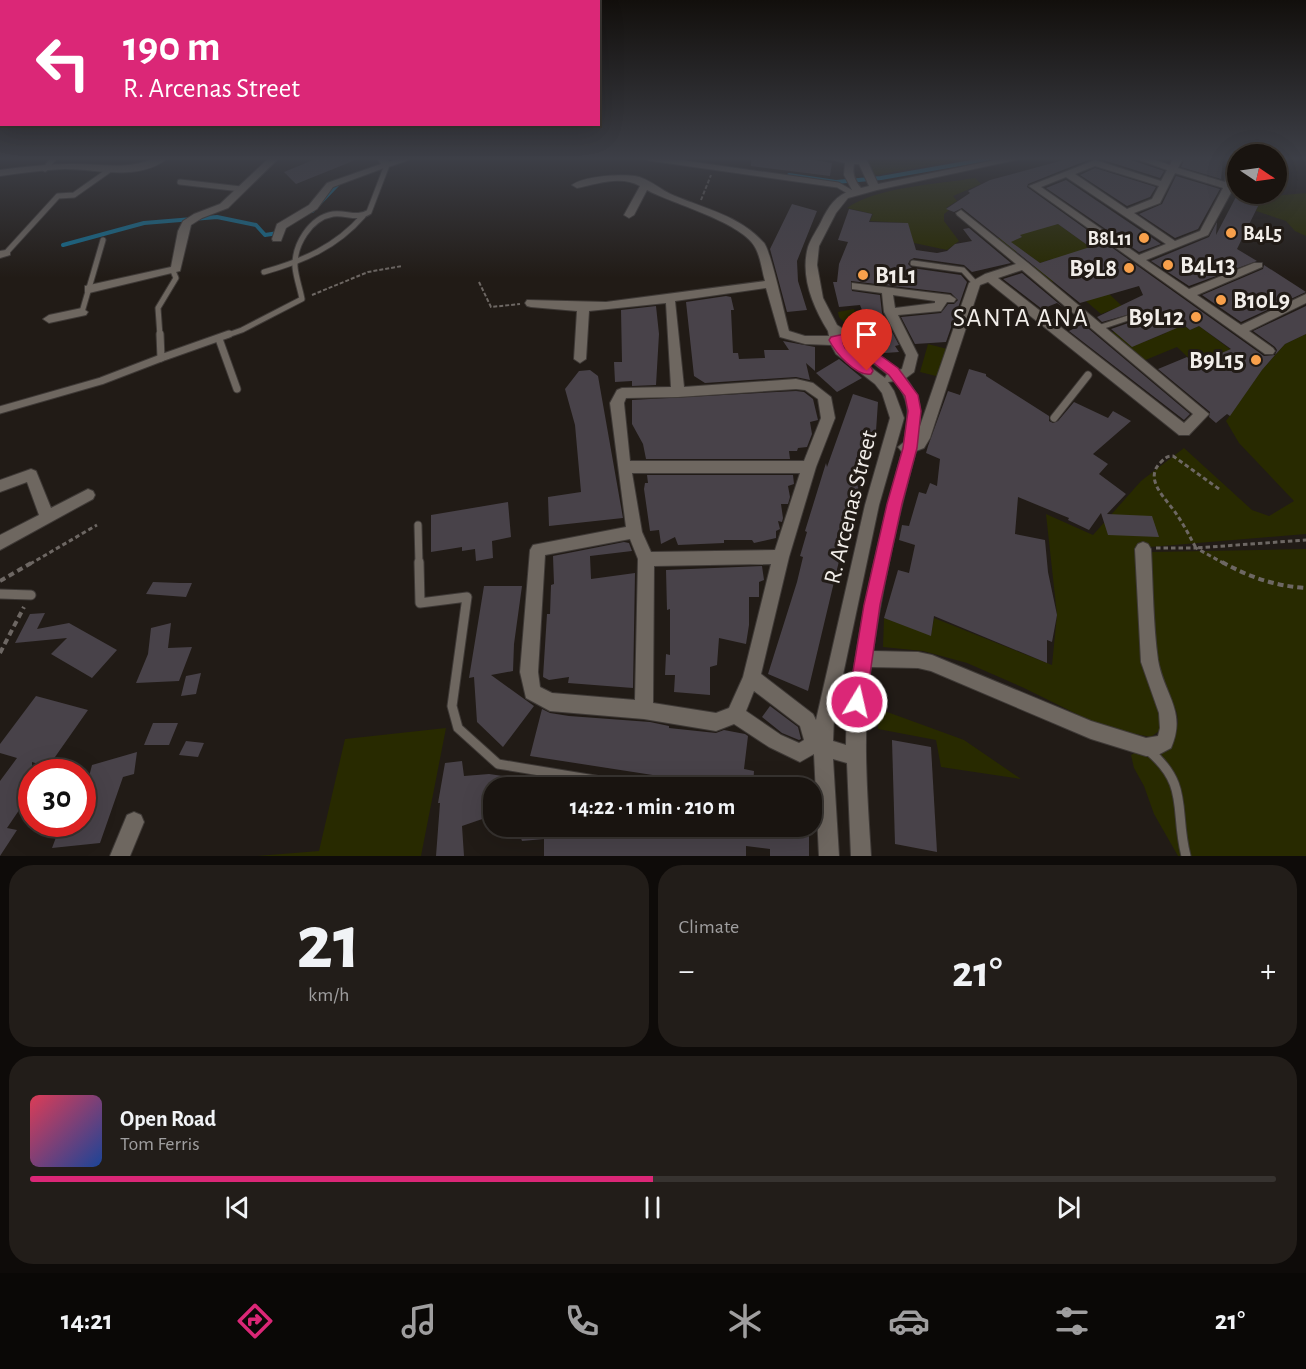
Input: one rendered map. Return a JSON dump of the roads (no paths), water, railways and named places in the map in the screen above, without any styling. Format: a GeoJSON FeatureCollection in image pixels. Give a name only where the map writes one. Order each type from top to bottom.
{"type":"FeatureCollection","features":[{"type":"Feature","properties":{"kind":"street"},"geometry":{"type":"LineString","coordinates":[[89,289],[178,268],[185,225],[198,216],[216,210],[230,198]]}},
{"type":"Feature","properties":{"kind":"street"},"geometry":{"type":"LineString","coordinates":[[279,233],[313,207],[320,198]]}},
{"type":"Feature","properties":{"kind":"street"},"geometry":{"type":"LineString","coordinates":[[628,215],[638,198]]}},
{"type":"Feature","properties":{"kind":"street"},"geometry":{"type":"LineString","coordinates":[[670,198],[699,207],[736,226],[761,246],[784,334],[795,339],[837,334]]}},
{"type":"Feature","properties":{"kind":"street","name":"R. Arcenas Street"},"geometry":{"type":"LineString","coordinates":[[822,779],[823,769],[819,746],[825,717],[872,505],[892,442],[897,418],[888,391],[880,381],[840,351],[837,334],[817,298],[811,265],[814,246],[831,212],[844,198]]}},
{"type":"Feature","properties":{"kind":"street"},"geometry":{"type":"LineString","coordinates":[[1051,198],[1269,351]]}},
{"type":"Feature","properties":{"kind":"street"},"geometry":{"type":"LineString","coordinates":[[1103,198],[1173,244]]}},
{"type":"Feature","properties":{"kind":"street"},"geometry":{"type":"LineString","coordinates":[[1125,213],[1156,201],[1158,198]]}},
{"type":"Feature","properties":{"kind":"street"},"geometry":{"type":"LineString","coordinates":[[1138,259],[1204,233],[1223,198]]}},
{"type":"Feature","properties":{"kind":"street"},"geometry":{"type":"LineString","coordinates":[[961,213],[1202,414],[1184,431],[989,276]]}},
{"type":"Feature","properties":{"kind":"street"},"geometry":{"type":"LineString","coordinates":[[974,224],[987,220]]}},
{"type":"Feature","properties":{"kind":"street"},"geometry":{"type":"LineString","coordinates":[[892,442],[910,448],[919,444],[923,438],[975,283],[1024,265]]}},
{"type":"Feature","properties":{"kind":"street"},"geometry":{"type":"LineString","coordinates":[[1188,294],[1258,265]]}},
{"type":"Feature","properties":{"kind":"street"},"geometry":{"type":"LineString","coordinates":[[531,303],[583,307],[656,300],[771,284]]}},
{"type":"Feature","properties":{"kind":"street"},"geometry":{"type":"LineString","coordinates":[[856,286],[945,299],[937,308],[890,312]]}},
{"type":"Feature","properties":{"kind":"street"},"geometry":{"type":"LineString","coordinates":[[880,381],[908,372],[912,355],[890,312],[887,290]]}},
{"type":"Feature","properties":{"kind":"street"},"geometry":{"type":"LineString","coordinates":[[1242,330],[1306,298]]}},
{"type":"Feature","properties":{"kind":"street"},"geometry":{"type":"LineString","coordinates":[[671,304],[678,392]]}},
{"type":"Feature","properties":{"kind":"street"},"geometry":{"type":"LineString","coordinates":[[580,359],[583,307]]}},
{"type":"Feature","properties":{"kind":"street"},"geometry":{"type":"LineString","coordinates":[[48,319],[82,312]]}},
{"type":"Feature","properties":{"kind":"street","name":"R. Arcenas Street"},"geometry":{"type":"LineString","coordinates":[[837,334],[898,376],[912,395],[915,411],[910,448],[877,584],[857,702],[856,757],[861,856]]}},
{"type":"Feature","properties":{"kind":"street"},"geometry":{"type":"LineString","coordinates":[[634,532],[538,550],[529,672],[532,692],[550,702],[644,710],[716,722],[735,715],[751,678],[781,557],[809,467],[828,418],[824,397],[815,390],[796,384],[678,392],[622,393],[617,403],[624,468],[634,532],[646,558],[644,710]]}},
{"type":"Feature","properties":{"kind":"street"},"geometry":{"type":"LineString","coordinates":[[624,468],[809,467]]}},
{"type":"Feature","properties":{"kind":"street"},"geometry":{"type":"LineString","coordinates":[[0,486],[31,475],[47,518]]}},
{"type":"Feature","properties":{"kind":"street"},"geometry":{"type":"LineString","coordinates":[[0,543],[88,495]]}},
{"type":"Feature","properties":{"kind":"street"},"geometry":{"type":"LineString","coordinates":[[864,659],[918,660],[940,666],[1090,730],[1146,747],[1156,747],[1165,742],[1169,728],[1168,713],[1150,663],[1143,549]]}},
{"type":"Feature","properties":{"kind":"street"},"geometry":{"type":"LineString","coordinates":[[646,558],[781,557]]}},
{"type":"Feature","properties":{"kind":"street"},"geometry":{"type":"LineString","coordinates":[[751,678],[807,720],[819,746]]}},
{"type":"Feature","properties":{"kind":"street"},"geometry":{"type":"LineString","coordinates":[[735,715],[775,741],[800,753],[819,746],[856,757]]}},
{"type":"Feature","properties":{"kind":"street"},"geometry":{"type":"LineString","coordinates":[[120,856],[134,822]]}},
{"type":"Feature","properties":{"kind":"street","name":"R. Arcenas Street"},"geometry":{"type":"LineString","coordinates":[[822,824],[829,856]]}},
{"type":"Feature","properties":{"kind":"lane"},"geometry":{"type":"LineString","coordinates":[[3,254],[56,198]]}},
{"type":"Feature","properties":{"kind":"lane"},"geometry":{"type":"LineString","coordinates":[[264,272],[317,254],[343,236],[374,207],[376,198]]}},
{"type":"Feature","properties":{"kind":"lane"},"geometry":{"type":"LineString","coordinates":[[0,410],[100,381],[219,339],[302,299],[295,263],[305,231],[316,220],[332,214],[363,216]]}},
{"type":"Feature","properties":{"kind":"lane"},"geometry":{"type":"LineString","coordinates":[[82,312],[103,240]]}},
{"type":"Feature","properties":{"kind":"lane"},"geometry":{"type":"LineString","coordinates":[[913,263],[963,270],[975,283]]}},
{"type":"Feature","properties":{"kind":"lane"},"geometry":{"type":"LineString","coordinates":[[161,358],[158,308],[176,278],[173,271]]}},
{"type":"Feature","properties":{"kind":"lane"},"geometry":{"type":"LineString","coordinates":[[1098,328],[1131,316]]}},
{"type":"Feature","properties":{"kind":"lane"},"geometry":{"type":"LineString","coordinates":[[219,339],[237,389]]}},
{"type":"Feature","properties":{"kind":"lane"},"geometry":{"type":"LineString","coordinates":[[1054,418],[1088,375]]}},
{"type":"Feature","properties":{"kind":"lane"},"geometry":{"type":"LineString","coordinates":[[418,525],[420,603],[467,597],[452,706],[458,728],[498,764],[577,777]]}},
{"type":"Feature","properties":{"kind":"lane"},"geometry":{"type":"LineString","coordinates":[[0,594],[31,595]]}},
{"type":"Feature","properties":{"kind":"lane"},"geometry":{"type":"LineString","coordinates":[[1146,747],[1163,764],[1176,785],[1180,831],[1186,856]]}},
{"type":"Feature","properties":{"kind":"waterway"},"geometry":{"type":"LineString","coordinates":[[312,211],[325,198]]}},
{"type":"Feature","properties":{"kind":"waterway"},"geometry":{"type":"LineString","coordinates":[[63,245],[144,223],[217,217],[256,225],[265,235],[278,233]]}},
{"type":"Feature","properties":{"kind":"place","name":"B4L5"},"geometry":{"type":"Point","coordinates":[1231,233]}},
{"type":"Feature","properties":{"kind":"place","name":"B8L11"},"geometry":{"type":"Point","coordinates":[1144,238]}},
{"type":"Feature","properties":{"kind":"place","name":"B4L13"},"geometry":{"type":"Point","coordinates":[1168,265]}},
{"type":"Feature","properties":{"kind":"place","name":"B9L8"},"geometry":{"type":"Point","coordinates":[1129,268]}},
{"type":"Feature","properties":{"kind":"place","name":"B1L1"},"geometry":{"type":"Point","coordinates":[863,275]}},
{"type":"Feature","properties":{"kind":"place","name":"B10L9"},"geometry":{"type":"Point","coordinates":[1221,300]}},
{"type":"Feature","properties":{"kind":"place","name":"B9L12"},"geometry":{"type":"Point","coordinates":[1196,317]}},
{"type":"Feature","properties":{"kind":"place","name":"B9L15"},"geometry":{"type":"Point","coordinates":[1256,360]}},
{"type":"Feature","properties":{"kind":"district","name":"SANTA ANA"},"geometry":{"type":"Point","coordinates":[1021,317]}}]}
